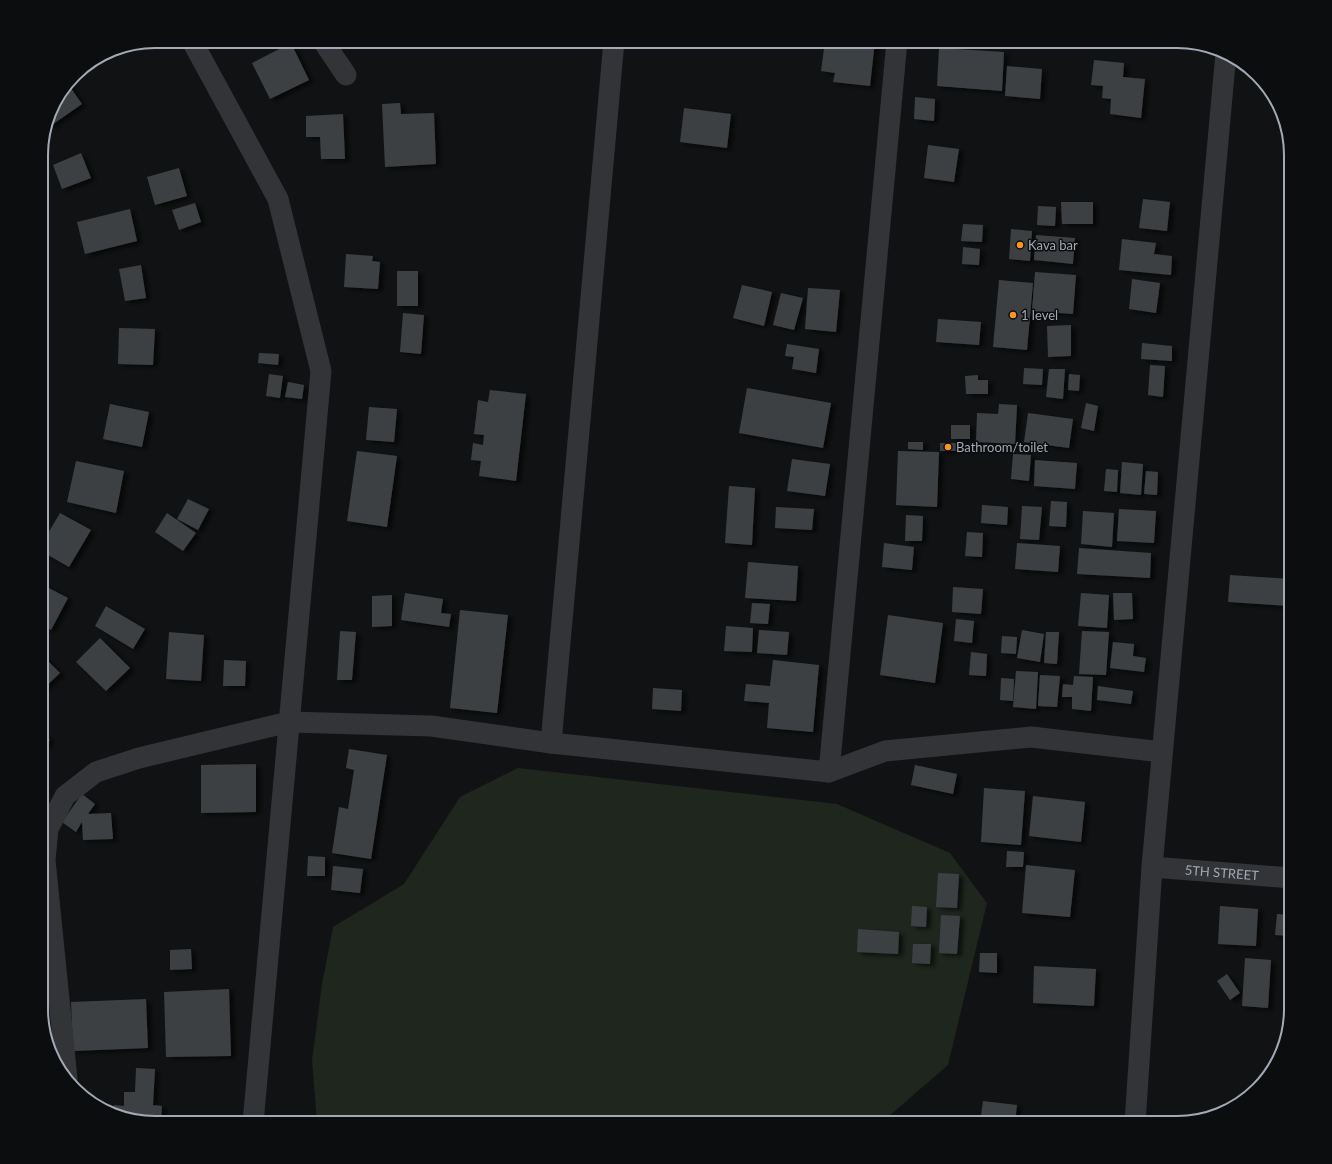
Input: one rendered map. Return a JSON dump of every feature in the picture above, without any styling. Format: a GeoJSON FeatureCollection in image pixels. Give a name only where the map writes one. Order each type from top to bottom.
{"type":"FeatureCollection","features":[{"type":"Feature","properties":{"kind":"street"},"geometry":{"type":"LineString","coordinates":[[196,48],[278,198],[321,371],[254,1116]]}},
{"type":"Feature","properties":{"kind":"street"},"geometry":{"type":"LineString","coordinates":[[328,48],[346,75]]}},
{"type":"Feature","properties":{"kind":"street"},"geometry":{"type":"LineString","coordinates":[[551,742],[613,48]]}},
{"type":"Feature","properties":{"kind":"street"},"geometry":{"type":"LineString","coordinates":[[829,772],[896,48]]}},
{"type":"Feature","properties":{"kind":"street"},"geometry":{"type":"LineString","coordinates":[[1135,1116],[1152,867],[1225,59]]}},
{"type":"Feature","properties":{"kind":"street"},"geometry":{"type":"LineString","coordinates":[[48,829],[65,796],[96,772],[139,758],[289,722],[432,726],[551,742],[829,772],[885,751],[1031,737],[1162,752]]}},
{"type":"Feature","properties":{"kind":"street","name":"5TH STREET"},"geometry":{"type":"LineString","coordinates":[[1152,867],[1284,877]]}},
{"type":"Feature","properties":{"kind":"street"},"geometry":{"type":"LineString","coordinates":[[48,890],[66,1069]]}},
{"type":"Feature","properties":{"kind":"shaded area"},"geometry":{"type":"Polygon","coordinates":[[[518,768],[837,804],[950,853],[987,903],[948,1065],[889,1116],[316,1116],[312,1060],[322,984],[333,927],[404,884],[460,797],[518,768]]]}},
{"type":"Feature","properties":{"kind":"building"},"geometry":{"type":"Polygon","coordinates":[[[281,48],[293,48],[309,80],[270,99],[252,63],[281,48]]]}},
{"type":"Feature","properties":{"kind":"building"},"geometry":{"type":"Polygon","coordinates":[[[824,48],[874,48],[870,86],[833,82],[835,73],[821,71],[824,48]]]}},
{"type":"Feature","properties":{"kind":"building"},"geometry":{"type":"Polygon","coordinates":[[[939,48],[1004,52],[1002,91],[937,86],[939,48]]]}},
{"type":"Feature","properties":{"kind":"building"},"geometry":{"type":"Polygon","coordinates":[[[1094,60],[1124,63],[1123,77],[1145,79],[1141,118],[1110,114],[1111,99],[1102,98],[1103,86],[1091,85],[1094,60]]]}},
{"type":"Feature","properties":{"kind":"building"},"geometry":{"type":"Polygon","coordinates":[[[1007,66],[1042,69],[1040,99],[1005,96],[1007,66]]]}},
{"type":"Feature","properties":{"kind":"building"},"geometry":{"type":"Polygon","coordinates":[[[71,89],[82,104],[53,124],[62,101],[71,89]]]}},
{"type":"Feature","properties":{"kind":"building"},"geometry":{"type":"Polygon","coordinates":[[[915,97],[935,99],[934,121],[914,119],[915,97]]]}},
{"type":"Feature","properties":{"kind":"building"},"geometry":{"type":"Polygon","coordinates":[[[400,103],[401,114],[434,113],[436,164],[385,167],[382,104],[400,103]]]}},
{"type":"Feature","properties":{"kind":"building"},"geometry":{"type":"Polygon","coordinates":[[[684,108],[731,114],[727,148],[680,142],[684,108]]]}},
{"type":"Feature","properties":{"kind":"building"},"geometry":{"type":"Polygon","coordinates":[[[343,114],[345,159],[321,159],[320,137],[306,137],[306,116],[343,114]]]}},
{"type":"Feature","properties":{"kind":"building"},"geometry":{"type":"Polygon","coordinates":[[[928,145],[959,149],[954,182],[924,178],[928,145]]]}},
{"type":"Feature","properties":{"kind":"building"},"geometry":{"type":"Polygon","coordinates":[[[81,153],[91,178],[62,189],[53,165],[81,153]]]}},
{"type":"Feature","properties":{"kind":"building"},"geometry":{"type":"Polygon","coordinates":[[[179,168],[187,196],[155,205],[147,177],[179,168]]]}},
{"type":"Feature","properties":{"kind":"building"},"geometry":{"type":"Polygon","coordinates":[[[1143,199],[1170,202],[1167,231],[1139,228],[1143,199]]]}},
{"type":"Feature","properties":{"kind":"building"},"geometry":{"type":"Polygon","coordinates":[[[1061,202],[1093,202],[1093,224],[1062,224],[1061,202]]]}},
{"type":"Feature","properties":{"kind":"building"},"geometry":{"type":"Polygon","coordinates":[[[195,203],[201,222],[179,230],[172,210],[195,203]]]}},
{"type":"Feature","properties":{"kind":"building"},"geometry":{"type":"Polygon","coordinates":[[[1038,206],[1056,207],[1055,226],[1037,225],[1038,206]]]}},
{"type":"Feature","properties":{"kind":"building"},"geometry":{"type":"Polygon","coordinates":[[[130,209],[137,241],[85,254],[77,222],[130,209]]]}},
{"type":"Feature","properties":{"kind":"building"},"geometry":{"type":"Polygon","coordinates":[[[963,224],[983,225],[982,242],[961,241],[963,224]]]}},
{"type":"Feature","properties":{"kind":"building","name":"Kava bar"},"geometry":{"type":"Polygon","coordinates":[[[1011,229],[1032,231],[1030,261],[1009,259],[1011,229]]]}},
{"type":"Feature","properties":{"kind":"building"},"geometry":{"type":"Polygon","coordinates":[[[1036,235],[1075,238],[1073,264],[1034,260],[1036,235]]]}},
{"type":"Feature","properties":{"kind":"building"},"geometry":{"type":"Polygon","coordinates":[[[1122,239],[1156,243],[1154,254],[1172,256],[1171,275],[1119,270],[1122,239]]]}},
{"type":"Feature","properties":{"kind":"building"},"geometry":{"type":"Polygon","coordinates":[[[963,247],[980,249],[979,265],[962,264],[963,247]]]}},
{"type":"Feature","properties":{"kind":"building"},"geometry":{"type":"Polygon","coordinates":[[[346,254],[373,256],[372,261],[380,262],[378,289],[344,287],[346,254]]]}},
{"type":"Feature","properties":{"kind":"building"},"geometry":{"type":"Polygon","coordinates":[[[141,265],[146,298],[125,301],[119,269],[141,265]]]}},
{"type":"Feature","properties":{"kind":"building"},"geometry":{"type":"Polygon","coordinates":[[[397,271],[418,271],[418,306],[397,306],[397,271]]]}},
{"type":"Feature","properties":{"kind":"building"},"geometry":{"type":"Polygon","coordinates":[[[1035,272],[1076,275],[1073,314],[1032,311],[1035,272]]]}},
{"type":"Feature","properties":{"kind":"building"},"geometry":{"type":"Polygon","coordinates":[[[1132,279],[1160,283],[1156,313],[1129,309],[1132,279]]]}},
{"type":"Feature","properties":{"kind":"building","name":"1 level"},"geometry":{"type":"Polygon","coordinates":[[[999,280],[1033,283],[1027,350],[993,347],[999,280]]]}},
{"type":"Feature","properties":{"kind":"building"},"geometry":{"type":"Polygon","coordinates":[[[742,285],[772,292],[764,326],[733,318],[742,285]]]}},
{"type":"Feature","properties":{"kind":"building"},"geometry":{"type":"Polygon","coordinates":[[[808,288],[840,290],[836,332],[805,329],[808,288]]]}},
{"type":"Feature","properties":{"kind":"building"},"geometry":{"type":"Polygon","coordinates":[[[781,293],[803,298],[794,330],[773,325],[781,293]]]}},
{"type":"Feature","properties":{"kind":"building"},"geometry":{"type":"Polygon","coordinates":[[[403,313],[424,315],[421,354],[400,352],[403,313]]]}},
{"type":"Feature","properties":{"kind":"building"},"geometry":{"type":"Polygon","coordinates":[[[938,319],[981,322],[979,345],[936,342],[938,319]]]}},
{"type":"Feature","properties":{"kind":"building"},"geometry":{"type":"Polygon","coordinates":[[[1071,325],[1071,356],[1048,357],[1047,326],[1071,325]]]}},
{"type":"Feature","properties":{"kind":"building"},"geometry":{"type":"Polygon","coordinates":[[[119,328],[155,329],[153,365],[118,364],[119,328]]]}},
{"type":"Feature","properties":{"kind":"building"},"geometry":{"type":"Polygon","coordinates":[[[1142,343],[1172,346],[1172,361],[1141,359],[1142,343]]]}},
{"type":"Feature","properties":{"kind":"building"},"geometry":{"type":"Polygon","coordinates":[[[787,344],[819,349],[816,373],[792,369],[794,357],[785,356],[787,344]]]}},
{"type":"Feature","properties":{"kind":"building"},"geometry":{"type":"Polygon","coordinates":[[[259,353],[279,354],[278,365],[258,363],[259,353]]]}},
{"type":"Feature","properties":{"kind":"building"},"geometry":{"type":"Polygon","coordinates":[[[1150,365],[1165,366],[1163,397],[1148,395],[1150,365]]]}},
{"type":"Feature","properties":{"kind":"building"},"geometry":{"type":"Polygon","coordinates":[[[1024,368],[1043,369],[1042,385],[1023,384],[1024,368]]]}},
{"type":"Feature","properties":{"kind":"building"},"geometry":{"type":"Polygon","coordinates":[[[1049,369],[1065,369],[1063,399],[1046,397],[1049,369]]]}},
{"type":"Feature","properties":{"kind":"building"},"geometry":{"type":"Polygon","coordinates":[[[269,374],[283,376],[280,398],[266,396],[269,374]]]}},
{"type":"Feature","properties":{"kind":"building"},"geometry":{"type":"Polygon","coordinates":[[[1069,374],[1080,375],[1079,391],[1068,390],[1069,374]]]}},
{"type":"Feature","properties":{"kind":"building"},"geometry":{"type":"Polygon","coordinates":[[[978,375],[978,380],[988,380],[988,394],[966,394],[965,376],[978,375]]]}},
{"type":"Feature","properties":{"kind":"building"},"geometry":{"type":"Polygon","coordinates":[[[288,382],[304,385],[302,399],[285,397],[288,382]]]}},
{"type":"Feature","properties":{"kind":"building"},"geometry":{"type":"Polygon","coordinates":[[[747,388],[831,403],[823,448],[739,433],[747,388]]]}},
{"type":"Feature","properties":{"kind":"building"},"geometry":{"type":"Polygon","coordinates":[[[490,390],[526,394],[516,481],[479,476],[481,461],[471,460],[473,443],[483,445],[484,435],[474,434],[478,400],[488,402],[490,390]]]}},
{"type":"Feature","properties":{"kind":"building"},"geometry":{"type":"Polygon","coordinates":[[[1086,403],[1098,406],[1094,431],[1081,428],[1086,403]]]}},
{"type":"Feature","properties":{"kind":"building"},"geometry":{"type":"Polygon","coordinates":[[[110,404],[149,412],[142,447],[103,439],[110,404]]]}},
{"type":"Feature","properties":{"kind":"building"},"geometry":{"type":"Polygon","coordinates":[[[999,404],[1017,405],[1015,444],[976,442],[977,413],[998,414],[999,404]]]}},
{"type":"Feature","properties":{"kind":"building"},"geometry":{"type":"Polygon","coordinates":[[[369,407],[397,409],[394,442],[366,440],[369,407]]]}},
{"type":"Feature","properties":{"kind":"building"},"geometry":{"type":"Polygon","coordinates":[[[1028,413],[1073,419],[1069,448],[1024,442],[1028,413]]]}},
{"type":"Feature","properties":{"kind":"building"},"geometry":{"type":"Polygon","coordinates":[[[951,425],[970,425],[970,439],[951,439],[951,425]]]}},
{"type":"Feature","properties":{"kind":"building","name":"Bathroom/toilet"},"geometry":{"type":"Polygon","coordinates":[[[908,442],[923,442],[923,450],[908,449],[908,442]]]}},
{"type":"Feature","properties":{"kind":"building","name":"Bathroom/toilet"},"geometry":{"type":"Polygon","coordinates":[[[940,443],[956,443],[956,451],[940,451],[940,443]]]}},
{"type":"Feature","properties":{"kind":"building"},"geometry":{"type":"Polygon","coordinates":[[[357,451],[397,456],[387,527],[347,521],[357,451]]]}},
{"type":"Feature","properties":{"kind":"building"},"geometry":{"type":"Polygon","coordinates":[[[898,451],[939,452],[937,507],[896,505],[898,451]]]}},
{"type":"Feature","properties":{"kind":"building"},"geometry":{"type":"Polygon","coordinates":[[[1013,454],[1031,455],[1029,481],[1011,479],[1013,454]]]}},
{"type":"Feature","properties":{"kind":"building"},"geometry":{"type":"Polygon","coordinates":[[[792,459],[830,464],[825,496],[787,491],[792,459]]]}},
{"type":"Feature","properties":{"kind":"building"},"geometry":{"type":"Polygon","coordinates":[[[1035,460],[1077,463],[1075,489],[1034,486],[1035,460]]]}},
{"type":"Feature","properties":{"kind":"building"},"geometry":{"type":"Polygon","coordinates":[[[76,461],[124,471],[116,513],[67,502],[76,461]]]}},
{"type":"Feature","properties":{"kind":"building"},"geometry":{"type":"Polygon","coordinates":[[[1122,462],[1143,464],[1141,495],[1120,493],[1122,462]]]}},
{"type":"Feature","properties":{"kind":"building"},"geometry":{"type":"Polygon","coordinates":[[[1106,469],[1118,470],[1117,492],[1104,491],[1106,469]]]}},
{"type":"Feature","properties":{"kind":"building"},"geometry":{"type":"Polygon","coordinates":[[[1146,471],[1158,472],[1157,495],[1144,494],[1146,471]]]}},
{"type":"Feature","properties":{"kind":"building"},"geometry":{"type":"Polygon","coordinates":[[[729,486],[755,488],[752,545],[725,543],[729,486]]]}},
{"type":"Feature","properties":{"kind":"building"},"geometry":{"type":"Polygon","coordinates":[[[188,499],[209,509],[198,530],[177,519],[188,499]]]}},
{"type":"Feature","properties":{"kind":"building"},"geometry":{"type":"Polygon","coordinates":[[[1051,501],[1067,502],[1066,527],[1049,526],[1051,501]]]}},
{"type":"Feature","properties":{"kind":"building"},"geometry":{"type":"Polygon","coordinates":[[[982,505],[1008,507],[1007,525],[981,523],[982,505]]]}},
{"type":"Feature","properties":{"kind":"building"},"geometry":{"type":"Polygon","coordinates":[[[1022,506],[1042,507],[1039,540],[1020,539],[1022,506]]]}},
{"type":"Feature","properties":{"kind":"building"},"geometry":{"type":"Polygon","coordinates":[[[776,507],[814,509],[812,530],[775,528],[776,507]]]}},
{"type":"Feature","properties":{"kind":"building"},"geometry":{"type":"Polygon","coordinates":[[[1119,509],[1156,511],[1154,543],[1117,541],[1119,509]]]}},
{"type":"Feature","properties":{"kind":"building"},"geometry":{"type":"Polygon","coordinates":[[[1083,511],[1114,513],[1112,547],[1081,544],[1083,511]]]}},
{"type":"Feature","properties":{"kind":"building"},"geometry":{"type":"Polygon","coordinates":[[[60,513],[91,530],[69,567],[48,555],[48,533],[60,513]]]}},
{"type":"Feature","properties":{"kind":"building"},"geometry":{"type":"Polygon","coordinates":[[[167,513],[196,533],[183,551],[155,532],[167,513]]]}},
{"type":"Feature","properties":{"kind":"building"},"geometry":{"type":"Polygon","coordinates":[[[906,515],[923,516],[922,541],[905,541],[906,515]]]}},
{"type":"Feature","properties":{"kind":"building"},"geometry":{"type":"Polygon","coordinates":[[[967,532],[983,533],[982,557],[965,556],[967,532]]]}},
{"type":"Feature","properties":{"kind":"building"},"geometry":{"type":"Polygon","coordinates":[[[884,543],[914,547],[912,570],[882,567],[884,543]]]}},
{"type":"Feature","properties":{"kind":"building"},"geometry":{"type":"Polygon","coordinates":[[[1017,543],[1060,546],[1058,572],[1015,569],[1017,543]]]}},
{"type":"Feature","properties":{"kind":"building"},"geometry":{"type":"Polygon","coordinates":[[[1079,548],[1151,553],[1150,578],[1077,574],[1079,548]]]}},
{"type":"Feature","properties":{"kind":"building"},"geometry":{"type":"Polygon","coordinates":[[[748,562],[798,566],[796,601],[745,598],[748,562]]]}},
{"type":"Feature","properties":{"kind":"building"},"geometry":{"type":"Polygon","coordinates":[[[1230,575],[1284,579],[1284,606],[1228,602],[1230,575]]]}},
{"type":"Feature","properties":{"kind":"building"},"geometry":{"type":"Polygon","coordinates":[[[953,587],[983,589],[981,614],[952,612],[953,587]]]}},
{"type":"Feature","properties":{"kind":"building"},"geometry":{"type":"Polygon","coordinates":[[[48,588],[68,598],[51,630],[48,628],[48,588]]]}},
{"type":"Feature","properties":{"kind":"building"},"geometry":{"type":"Polygon","coordinates":[[[405,593],[443,599],[441,613],[451,614],[449,627],[401,620],[405,593]]]}},
{"type":"Feature","properties":{"kind":"building"},"geometry":{"type":"Polygon","coordinates":[[[1081,593],[1109,595],[1107,628],[1078,626],[1081,593]]]}},
{"type":"Feature","properties":{"kind":"building"},"geometry":{"type":"Polygon","coordinates":[[[1113,593],[1132,593],[1133,619],[1114,620],[1113,593]]]}},
{"type":"Feature","properties":{"kind":"building"},"geometry":{"type":"Polygon","coordinates":[[[392,595],[392,626],[372,627],[372,596],[392,595]]]}},
{"type":"Feature","properties":{"kind":"building"},"geometry":{"type":"Polygon","coordinates":[[[752,603],[770,604],[768,624],[750,623],[752,603]]]}},
{"type":"Feature","properties":{"kind":"building"},"geometry":{"type":"Polygon","coordinates":[[[106,606],[145,629],[133,649],[95,626],[106,606]]]}},
{"type":"Feature","properties":{"kind":"building"},"geometry":{"type":"Polygon","coordinates":[[[460,610],[508,615],[497,713],[450,708],[460,610]]]}},
{"type":"Feature","properties":{"kind":"building"},"geometry":{"type":"Polygon","coordinates":[[[888,615],[943,623],[935,683],[880,675],[888,615]]]}},
{"type":"Feature","properties":{"kind":"building"},"geometry":{"type":"Polygon","coordinates":[[[956,619],[974,621],[972,643],[954,641],[956,619]]]}},
{"type":"Feature","properties":{"kind":"building"},"geometry":{"type":"Polygon","coordinates":[[[726,626],[753,628],[752,652],[724,651],[726,626]]]}},
{"type":"Feature","properties":{"kind":"building"},"geometry":{"type":"Polygon","coordinates":[[[759,630],[789,632],[787,655],[757,653],[759,630]]]}},
{"type":"Feature","properties":{"kind":"building"},"geometry":{"type":"Polygon","coordinates":[[[1022,630],[1044,634],[1040,662],[1017,658],[1022,630]]]}},
{"type":"Feature","properties":{"kind":"building"},"geometry":{"type":"Polygon","coordinates":[[[340,631],[356,632],[352,680],[337,680],[340,631]]]}},
{"type":"Feature","properties":{"kind":"building"},"geometry":{"type":"Polygon","coordinates":[[[1082,631],[1109,632],[1106,675],[1079,674],[1082,631]]]}},
{"type":"Feature","properties":{"kind":"building"},"geometry":{"type":"Polygon","coordinates":[[[169,632],[204,635],[201,681],[166,679],[169,632]]]}},
{"type":"Feature","properties":{"kind":"building"},"geometry":{"type":"Polygon","coordinates":[[[1046,632],[1059,632],[1057,664],[1044,663],[1046,632]]]}},
{"type":"Feature","properties":{"kind":"building"},"geometry":{"type":"Polygon","coordinates":[[[1002,636],[1017,637],[1016,654],[1001,653],[1002,636]]]}},
{"type":"Feature","properties":{"kind":"building"},"geometry":{"type":"Polygon","coordinates":[[[100,638],[130,668],[106,691],[76,662],[100,638]]]}},
{"type":"Feature","properties":{"kind":"building"},"geometry":{"type":"Polygon","coordinates":[[[1113,642],[1134,644],[1133,656],[1146,658],[1144,672],[1110,668],[1113,642]]]}},
{"type":"Feature","properties":{"kind":"building"},"geometry":{"type":"Polygon","coordinates":[[[971,652],[987,654],[986,676],[969,675],[971,652]]]}},
{"type":"Feature","properties":{"kind":"building"},"geometry":{"type":"Polygon","coordinates":[[[224,660],[246,661],[245,686],[223,686],[224,660]]]}},
{"type":"Feature","properties":{"kind":"building"},"geometry":{"type":"Polygon","coordinates":[[[773,660],[819,665],[813,732],[767,728],[769,703],[744,701],[746,684],[770,686],[773,660]]]}},
{"type":"Feature","properties":{"kind":"building"},"geometry":{"type":"Polygon","coordinates":[[[48,661],[60,673],[48,684],[48,661]]]}},
{"type":"Feature","properties":{"kind":"building"},"geometry":{"type":"Polygon","coordinates":[[[1016,671],[1038,672],[1036,709],[1013,707],[1016,671]]]}},
{"type":"Feature","properties":{"kind":"building"},"geometry":{"type":"Polygon","coordinates":[[[1040,675],[1060,676],[1057,707],[1038,706],[1040,675]]]}},
{"type":"Feature","properties":{"kind":"building"},"geometry":{"type":"Polygon","coordinates":[[[1074,676],[1093,677],[1091,711],[1072,709],[1072,697],[1062,697],[1063,684],[1073,685],[1074,676]]]}},
{"type":"Feature","properties":{"kind":"building"},"geometry":{"type":"Polygon","coordinates":[[[1001,678],[1014,679],[1013,701],[1000,700],[1001,678]]]}},
{"type":"Feature","properties":{"kind":"building"},"geometry":{"type":"Polygon","coordinates":[[[1098,686],[1133,691],[1131,704],[1097,700],[1098,686]]]}},
{"type":"Feature","properties":{"kind":"building"},"geometry":{"type":"Polygon","coordinates":[[[653,688],[682,690],[681,711],[652,709],[653,688]]]}},
{"type":"Feature","properties":{"kind":"building"},"geometry":{"type":"Polygon","coordinates":[[[349,749],[387,755],[371,859],[332,853],[339,807],[348,809],[354,770],[346,768],[349,749]]]}},
{"type":"Feature","properties":{"kind":"building"},"geometry":{"type":"Polygon","coordinates":[[[256,764],[256,812],[201,813],[201,765],[256,764]]]}},
{"type":"Feature","properties":{"kind":"building"},"geometry":{"type":"Polygon","coordinates":[[[915,765],[957,774],[953,794],[911,785],[915,765]]]}},
{"type":"Feature","properties":{"kind":"building"},"geometry":{"type":"Polygon","coordinates":[[[984,788],[1025,791],[1021,845],[981,842],[984,788]]]}},
{"type":"Feature","properties":{"kind":"building"},"geometry":{"type":"Polygon","coordinates":[[[82,794],[95,804],[88,814],[111,813],[113,839],[83,840],[82,822],[76,832],[62,822],[82,794]]]}},
{"type":"Feature","properties":{"kind":"building"},"geometry":{"type":"Polygon","coordinates":[[[1033,796],[1085,802],[1081,842],[1029,836],[1033,796]]]}},
{"type":"Feature","properties":{"kind":"building"},"geometry":{"type":"Polygon","coordinates":[[[1007,851],[1024,852],[1023,867],[1006,867],[1007,851]]]}},
{"type":"Feature","properties":{"kind":"building"},"geometry":{"type":"Polygon","coordinates":[[[308,856],[325,857],[325,876],[307,876],[308,856]]]}},
{"type":"Feature","properties":{"kind":"building"},"geometry":{"type":"Polygon","coordinates":[[[1026,865],[1075,870],[1070,917],[1022,913],[1026,865]]]}},
{"type":"Feature","properties":{"kind":"building"},"geometry":{"type":"Polygon","coordinates":[[[333,866],[363,869],[360,893],[331,890],[333,866]]]}},
{"type":"Feature","properties":{"kind":"building"},"geometry":{"type":"Polygon","coordinates":[[[938,873],[959,874],[957,908],[936,907],[938,873]]]}},
{"type":"Feature","properties":{"kind":"building"},"geometry":{"type":"Polygon","coordinates":[[[912,906],[927,907],[926,927],[911,926],[912,906]]]}},
{"type":"Feature","properties":{"kind":"building"},"geometry":{"type":"Polygon","coordinates":[[[1220,906],[1258,909],[1256,946],[1218,944],[1220,906]]]}},
{"type":"Feature","properties":{"kind":"building"},"geometry":{"type":"Polygon","coordinates":[[[1277,914],[1284,914],[1284,936],[1275,935],[1277,914]]]}},
{"type":"Feature","properties":{"kind":"building"},"geometry":{"type":"Polygon","coordinates":[[[941,915],[960,916],[957,954],[939,953],[941,915]]]}},
{"type":"Feature","properties":{"kind":"building"},"geometry":{"type":"Polygon","coordinates":[[[858,929],[899,932],[898,954],[857,952],[858,929]]]}},
{"type":"Feature","properties":{"kind":"building"},"geometry":{"type":"Polygon","coordinates":[[[913,944],[931,944],[930,964],[912,963],[913,944]]]}},
{"type":"Feature","properties":{"kind":"building"},"geometry":{"type":"Polygon","coordinates":[[[191,949],[192,969],[170,970],[170,950],[191,949]]]}},
{"type":"Feature","properties":{"kind":"building"},"geometry":{"type":"Polygon","coordinates":[[[980,953],[997,953],[997,973],[979,972],[980,953]]]}},
{"type":"Feature","properties":{"kind":"building"},"geometry":{"type":"Polygon","coordinates":[[[1245,958],[1271,960],[1268,1008],[1242,1006],[1245,958]]]}},
{"type":"Feature","properties":{"kind":"building"},"geometry":{"type":"Polygon","coordinates":[[[1034,966],[1096,969],[1094,1006],[1033,1003],[1034,966]]]}},
{"type":"Feature","properties":{"kind":"building"},"geometry":{"type":"Polygon","coordinates":[[[1227,974],[1240,993],[1230,1000],[1217,981],[1227,974]]]}},
{"type":"Feature","properties":{"kind":"building"},"geometry":{"type":"Polygon","coordinates":[[[229,989],[231,1056],[166,1057],[164,992],[229,989]]]}},
{"type":"Feature","properties":{"kind":"building"},"geometry":{"type":"Polygon","coordinates":[[[146,999],[148,1048],[73,1051],[71,1002],[146,999]]]}},
{"type":"Feature","properties":{"kind":"building"},"geometry":{"type":"Polygon","coordinates":[[[136,1068],[155,1069],[153,1105],[162,1106],[161,1116],[134,1114],[114,1108],[114,1105],[124,1106],[124,1092],[135,1092],[136,1068]]]}},
{"type":"Feature","properties":{"kind":"building"},"geometry":{"type":"Polygon","coordinates":[[[983,1101],[1017,1105],[1016,1116],[981,1116],[983,1101]]]}},
{"type":"Feature","properties":{"kind":"place","name":"Kava bar"},"geometry":{"type":"Point","coordinates":[1020,245]}},
{"type":"Feature","properties":{"kind":"place","name":"1 level"},"geometry":{"type":"Point","coordinates":[1013,315]}},
{"type":"Feature","properties":{"kind":"place","name":"Bathroom/toilet"},"geometry":{"type":"Point","coordinates":[948,447]}}]}
